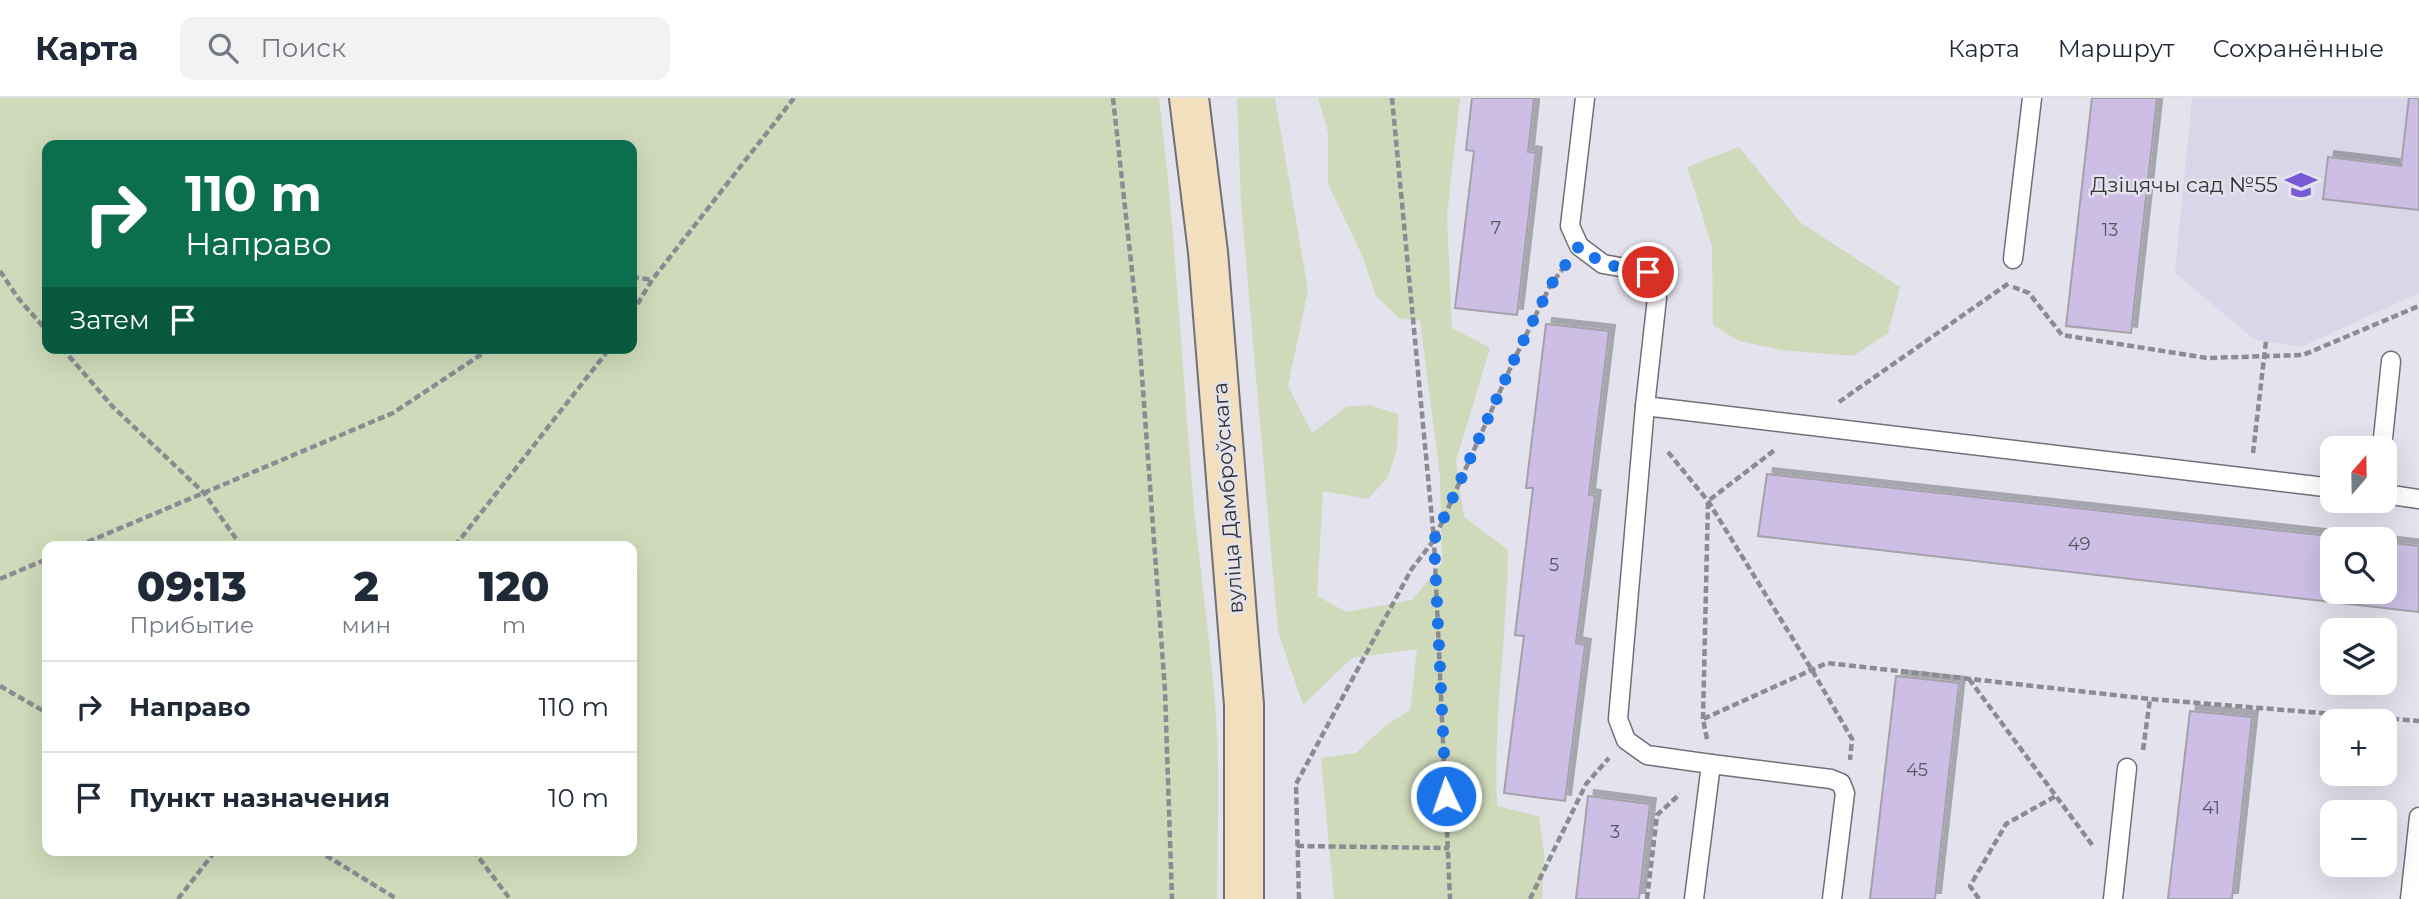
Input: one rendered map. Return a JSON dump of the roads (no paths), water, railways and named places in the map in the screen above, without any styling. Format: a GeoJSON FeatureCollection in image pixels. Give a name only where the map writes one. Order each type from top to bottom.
{"type":"FeatureCollection","features":[{"type":"Feature","properties":{"kind":"main road","name":"вуліца Дамброўскага"},"geometry":{"type":"LineString","coordinates":[[1189,98],[1208,252],[1244,705],[1244,899]]}},
{"type":"Feature","properties":{"kind":"lane"},"geometry":{"type":"LineString","coordinates":[[1585,98],[1570,226],[1579,246],[1603,264],[1648,272],[1657,298],[1644,414],[1618,719],[1626,740],[1647,755],[1831,779],[1841,783],[1845,793],[1832,899]]}},
{"type":"Feature","properties":{"kind":"lane"},"geometry":{"type":"LineString","coordinates":[[2012,259],[2032,98]]}},
{"type":"Feature","properties":{"kind":"lane"},"geometry":{"type":"LineString","coordinates":[[2383,436],[2391,361]]}},
{"type":"Feature","properties":{"kind":"lane"},"geometry":{"type":"LineString","coordinates":[[1644,414],[1807,425],[2320,486]]}},
{"type":"Feature","properties":{"kind":"lane"},"geometry":{"type":"LineString","coordinates":[[2398,496],[2419,499]]}},
{"type":"Feature","properties":{"kind":"lane"},"geometry":{"type":"LineString","coordinates":[[1694,899],[1711,764]]}},
{"type":"Feature","properties":{"kind":"lane"},"geometry":{"type":"LineString","coordinates":[[2113,899],[2127,768]]}},
{"type":"Feature","properties":{"kind":"lane"},"geometry":{"type":"LineString","coordinates":[[2410,899],[2419,817]]}},
{"type":"Feature","properties":{"kind":"place","name":"Дзіцячы сад №55"},"geometry":{"type":"Point","coordinates":[2301,185]}}]}
